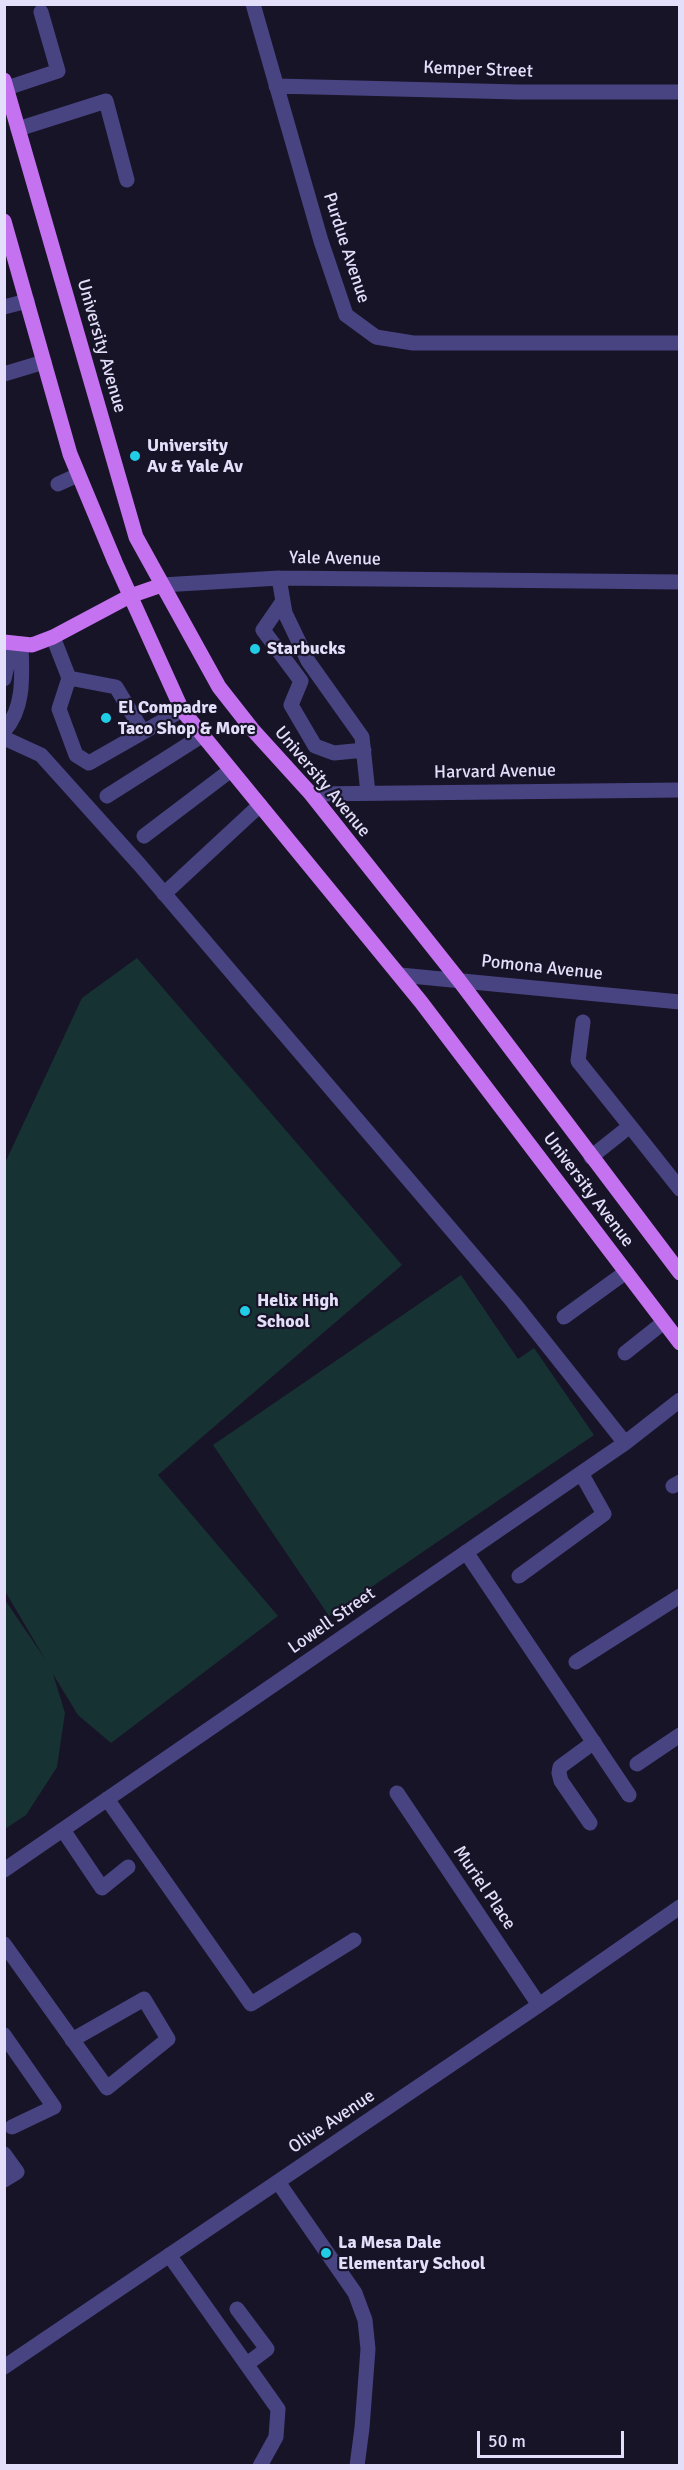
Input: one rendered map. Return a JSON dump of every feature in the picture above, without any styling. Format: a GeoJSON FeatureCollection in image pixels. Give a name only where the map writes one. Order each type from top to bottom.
{"type":"FeatureCollection","features":[{"type":"Feature","properties":{"kind":"main road","name":"University Avenue"},"geometry":{"type":"LineString","coordinates":[[6,84],[136,537],[219,687],[252,729],[310,794],[458,979],[678,1269]]}},
{"type":"Feature","properties":{"kind":"main road","name":"University Avenue"},"geometry":{"type":"LineString","coordinates":[[4,221],[78,475],[182,710],[400,975],[680,1343]]}},
{"type":"Feature","properties":{"kind":"main road","name":"Yale Avenue"},"geometry":{"type":"LineString","coordinates":[[12,644],[32,645],[130,596],[162,585]]}},
{"type":"Feature","properties":{"kind":"street","name":"Purdue Avenue"},"geometry":{"type":"LineString","coordinates":[[253,4],[321,241],[346,315],[376,337],[413,343],[680,343]]}},
{"type":"Feature","properties":{"kind":"street"},"geometry":{"type":"LineString","coordinates":[[6,84],[58,71],[41,12]]}},
{"type":"Feature","properties":{"kind":"street","name":"Kemper Street"},"geometry":{"type":"LineString","coordinates":[[276,86],[519,92],[680,92]]}},
{"type":"Feature","properties":{"kind":"street"},"geometry":{"type":"LineString","coordinates":[[18,129],[106,101],[127,180]]}},
{"type":"Feature","properties":{"kind":"street"},"geometry":{"type":"LineString","coordinates":[[4,307],[27,301]]}},
{"type":"Feature","properties":{"kind":"street"},"geometry":{"type":"LineString","coordinates":[[4,374],[44,362]]}},
{"type":"Feature","properties":{"kind":"street"},"geometry":{"type":"LineString","coordinates":[[58,484],[78,475]]}},
{"type":"Feature","properties":{"kind":"street"},"geometry":{"type":"LineString","coordinates":[[279,578],[285,613],[308,661],[362,737],[369,793]]}},
{"type":"Feature","properties":{"kind":"street","name":"Yale Avenue"},"geometry":{"type":"LineString","coordinates":[[162,585],[279,578],[680,582]]}},
{"type":"Feature","properties":{"kind":"street"},"geometry":{"type":"LineString","coordinates":[[283,601],[263,630],[302,681],[291,705],[315,746],[334,753],[364,750]]}},
{"type":"Feature","properties":{"kind":"street"},"geometry":{"type":"LineString","coordinates":[[53,636],[69,678],[59,709],[76,755],[89,763],[182,710]]}},
{"type":"Feature","properties":{"kind":"street"},"geometry":{"type":"LineString","coordinates":[[4,679],[12,644]]}},
{"type":"Feature","properties":{"kind":"street"},"geometry":{"type":"LineString","coordinates":[[4,731],[15,719],[22,680],[12,644]]}},
{"type":"Feature","properties":{"kind":"street"},"geometry":{"type":"LineString","coordinates":[[69,678],[116,687],[143,732]]}},
{"type":"Feature","properties":{"kind":"street"},"geometry":{"type":"LineString","coordinates":[[107,796],[202,735]]}},
{"type":"Feature","properties":{"kind":"street"},"geometry":{"type":"LineString","coordinates":[[4,738],[41,755],[164,894],[513,1302],[625,1443]]}},
{"type":"Feature","properties":{"kind":"street"},"geometry":{"type":"LineString","coordinates":[[144,836],[231,770]]}},
{"type":"Feature","properties":{"kind":"street","name":"Harvard Avenue"},"geometry":{"type":"LineString","coordinates":[[310,794],[680,790]]}},
{"type":"Feature","properties":{"kind":"street"},"geometry":{"type":"LineString","coordinates":[[164,894],[260,805]]}},
{"type":"Feature","properties":{"kind":"street","name":"Pomona Avenue"},"geometry":{"type":"LineString","coordinates":[[400,975],[680,1002]]}},
{"type":"Feature","properties":{"kind":"street"},"geometry":{"type":"LineString","coordinates":[[583,1022],[578,1061],[680,1189]]}},
{"type":"Feature","properties":{"kind":"street"},"geometry":{"type":"LineString","coordinates":[[591,1157],[630,1126]]}},
{"type":"Feature","properties":{"kind":"street"},"geometry":{"type":"LineString","coordinates":[[564,1317],[626,1272]]}},
{"type":"Feature","properties":{"kind":"street"},"geometry":{"type":"LineString","coordinates":[[625,1353],[664,1322]]}},
{"type":"Feature","properties":{"kind":"street","name":"Lowell Street"},"geometry":{"type":"LineString","coordinates":[[4,1870],[625,1443],[680,1400]]}},
{"type":"Feature","properties":{"kind":"street"},"geometry":{"type":"LineString","coordinates":[[519,1576],[604,1514],[581,1473]]}},
{"type":"Feature","properties":{"kind":"street"},"geometry":{"type":"LineString","coordinates":[[466,1552],[629,1795]]}},
{"type":"Feature","properties":{"kind":"street"},"geometry":{"type":"LineString","coordinates":[[576,1662],[680,1596]]}},
{"type":"Feature","properties":{"kind":"street"},"geometry":{"type":"LineString","coordinates":[[637,1764],[680,1735]]}},
{"type":"Feature","properties":{"kind":"street"},"geometry":{"type":"LineString","coordinates":[[590,1823],[558,1773],[560,1767],[594,1742]]}},
{"type":"Feature","properties":{"kind":"street","name":"Muriel Place"},"geometry":{"type":"LineString","coordinates":[[398,1793],[539,2005]]}},
{"type":"Feature","properties":{"kind":"street"},"geometry":{"type":"LineString","coordinates":[[107,1799],[251,2004],[354,1940]]}},
{"type":"Feature","properties":{"kind":"street"},"geometry":{"type":"LineString","coordinates":[[63,1830],[102,1888],[128,1867]]}},
{"type":"Feature","properties":{"kind":"street","name":"Olive Avenue"},"geometry":{"type":"LineString","coordinates":[[4,2367],[680,1907]]}},
{"type":"Feature","properties":{"kind":"street"},"geometry":{"type":"LineString","coordinates":[[4,1944],[72,2040],[106,2088],[168,2039],[144,1999],[72,2040]]}},
{"type":"Feature","properties":{"kind":"street"},"geometry":{"type":"LineString","coordinates":[[4,2035],[54,2107],[12,2127]]}},
{"type":"Feature","properties":{"kind":"street"},"geometry":{"type":"LineString","coordinates":[[4,2154],[17,2172],[4,2180]]}},
{"type":"Feature","properties":{"kind":"street"},"geometry":{"type":"LineString","coordinates":[[278,2182],[355,2293],[365,2320],[368,2349],[357,2466]]}},
{"type":"Feature","properties":{"kind":"street"},"geometry":{"type":"LineString","coordinates":[[169,2255],[278,2409],[276,2438],[260,2466]]}},
{"type":"Feature","properties":{"kind":"street"},"geometry":{"type":"LineString","coordinates":[[237,2309],[267,2349],[247,2364]]}},
{"type":"Feature","properties":{"kind":"green space"},"geometry":{"type":"Polygon","coordinates":[[[137,958],[402,1265],[158,1475],[278,1616],[111,1743],[78,1715],[53,1674],[65,1713],[57,1767],[26,1815],[5,1829],[5,1600],[45,1659],[5,1591],[5,1163],[82,998],[137,958]]]}},
{"type":"Feature","properties":{"kind":"green space"},"geometry":{"type":"Polygon","coordinates":[[[461,1275],[518,1359],[534,1348],[594,1435],[329,1616],[213,1445],[461,1275]]]}},
{"type":"Feature","properties":{"kind":"place","name":"University Av & Yale Av"},"geometry":{"type":"Point","coordinates":[135,456]}},
{"type":"Feature","properties":{"kind":"place","name":"Starbucks"},"geometry":{"type":"Point","coordinates":[255,649]}},
{"type":"Feature","properties":{"kind":"place","name":"El Compadre Taco Shop & More"},"geometry":{"type":"Point","coordinates":[106,718]}},
{"type":"Feature","properties":{"kind":"place","name":"Helix High School"},"geometry":{"type":"Point","coordinates":[245,1311]}},
{"type":"Feature","properties":{"kind":"place","name":"La Mesa Dale Elementary School"},"geometry":{"type":"Point","coordinates":[326,2253]}}]}
